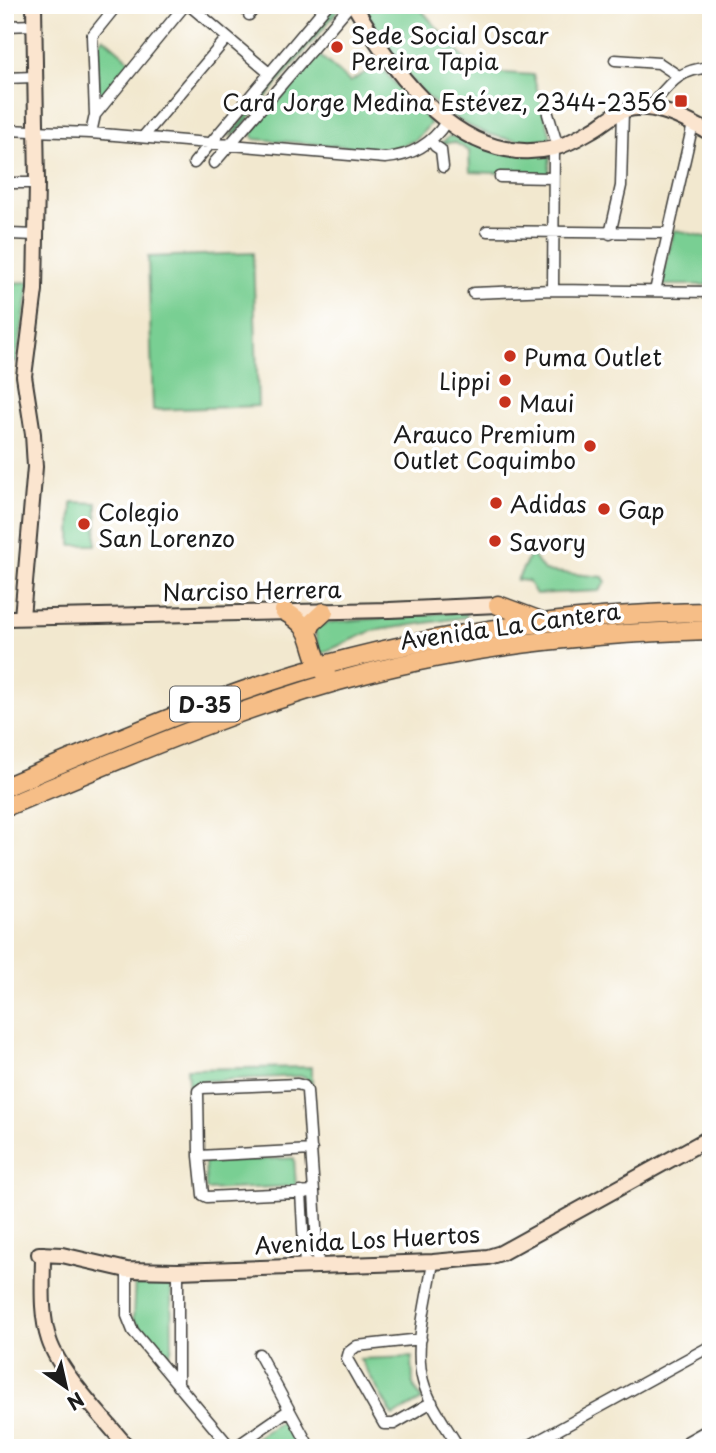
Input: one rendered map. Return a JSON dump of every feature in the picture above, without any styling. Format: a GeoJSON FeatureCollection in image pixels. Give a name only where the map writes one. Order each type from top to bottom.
{"type":"FeatureCollection","features":[{"type":"Feature","properties":{"kind":"highway"},"geometry":{"type":"LineString","coordinates":[[498,605],[547,623]]}},
{"type":"Feature","properties":{"kind":"highway"},"geometry":{"type":"LineString","coordinates":[[498,605],[507,612],[511,627],[507,646]]}},
{"type":"Feature","properties":{"kind":"highway"},"geometry":{"type":"LineString","coordinates":[[284,611],[302,622],[309,630],[320,667],[332,683]]}},
{"type":"Feature","properties":{"kind":"highway","name":"Avenida La Cantera"},"geometry":{"type":"LineString","coordinates":[[5,787],[173,716],[320,667],[416,642],[547,623],[711,611]]}},
{"type":"Feature","properties":{"kind":"highway"},"geometry":{"type":"LineString","coordinates":[[309,630],[312,623],[324,612]]}},
{"type":"Feature","properties":{"kind":"highway","name":"Avenida La Cantera"},"geometry":{"type":"LineString","coordinates":[[5,807],[185,733],[332,683],[425,660],[507,646],[605,635],[711,630]]}},
{"type":"Feature","properties":{"kind":"street"},"geometry":{"type":"LineString","coordinates":[[91,133],[95,116],[92,36],[117,5]]}},
{"type":"Feature","properties":{"kind":"street"},"geometry":{"type":"LineString","coordinates":[[95,116],[187,5],[269,73]]}},
{"type":"Feature","properties":{"kind":"street"},"geometry":{"type":"LineString","coordinates":[[249,15],[257,5]]}},
{"type":"Feature","properties":{"kind":"street"},"geometry":{"type":"LineString","coordinates":[[194,163],[327,5]]}},
{"type":"Feature","properties":{"kind":"street"},"geometry":{"type":"LineString","coordinates":[[214,163],[352,5],[390,61],[422,99],[446,122],[480,140],[511,150],[556,147],[576,140],[623,111],[649,108],[668,113],[711,133]]}},
{"type":"Feature","properties":{"kind":"street"},"geometry":{"type":"LineString","coordinates":[[5,26],[35,12],[35,290],[24,376],[35,467],[22,617]]}},
{"type":"Feature","properties":{"kind":"street"},"geometry":{"type":"LineString","coordinates":[[143,137],[227,38]]}},
{"type":"Feature","properties":{"kind":"street"},"geometry":{"type":"LineString","coordinates":[[615,60],[659,63],[677,75]]}},
{"type":"Feature","properties":{"kind":"street"},"geometry":{"type":"LineString","coordinates":[[649,108],[677,75],[711,66]]}},
{"type":"Feature","properties":{"kind":"street"},"geometry":{"type":"LineString","coordinates":[[5,78],[34,77]]}},
{"type":"Feature","properties":{"kind":"street"},"geometry":{"type":"LineString","coordinates":[[610,234],[621,186],[623,111]]}},
{"type":"Feature","properties":{"kind":"street"},"geometry":{"type":"LineString","coordinates":[[548,114],[556,147],[553,178],[553,290]]}},
{"type":"Feature","properties":{"kind":"street"},"geometry":{"type":"LineString","coordinates":[[5,130],[91,133],[385,158],[406,154],[431,140],[446,122]]}},
{"type":"Feature","properties":{"kind":"street"},"geometry":{"type":"LineString","coordinates":[[655,291],[693,124]]}},
{"type":"Feature","properties":{"kind":"street"},"geometry":{"type":"LineString","coordinates":[[431,140],[442,150],[443,167]]}},
{"type":"Feature","properties":{"kind":"street"},"geometry":{"type":"LineString","coordinates":[[500,177],[553,178]]}},
{"type":"Feature","properties":{"kind":"street"},"geometry":{"type":"LineString","coordinates":[[5,183],[37,183]]}},
{"type":"Feature","properties":{"kind":"street"},"geometry":{"type":"LineString","coordinates":[[487,231],[553,234],[668,233]]}},
{"type":"Feature","properties":{"kind":"street"},"geometry":{"type":"LineString","coordinates":[[9,234],[36,235]]}},
{"type":"Feature","properties":{"kind":"street"},"geometry":{"type":"LineString","coordinates":[[473,293],[710,288]]}},
{"type":"Feature","properties":{"kind":"street","name":"Narciso Herrera"},"geometry":{"type":"LineString","coordinates":[[5,618],[324,612],[498,605]]}},
{"type":"Feature","properties":{"kind":"street"},"geometry":{"type":"LineString","coordinates":[[312,1265],[314,1192],[307,1091],[301,1084],[202,1088],[197,1095],[199,1156],[202,1192],[205,1196],[314,1192]]}},
{"type":"Feature","properties":{"kind":"street","name":"Avenida Los Huertos"},"geometry":{"type":"LineString","coordinates":[[128,1448],[64,1367],[49,1340],[43,1311],[41,1254],[62,1255],[127,1270],[178,1271],[488,1258],[711,1136]]}},
{"type":"Feature","properties":{"kind":"street"},"geometry":{"type":"LineString","coordinates":[[199,1156],[312,1150]]}},
{"type":"Feature","properties":{"kind":"street"},"geometry":{"type":"LineString","coordinates":[[301,1192],[312,1265]]}},
{"type":"Feature","properties":{"kind":"street"},"geometry":{"type":"LineString","coordinates":[[433,1262],[421,1339],[420,1371],[432,1402],[459,1448]]}},
{"type":"Feature","properties":{"kind":"street"},"geometry":{"type":"LineString","coordinates":[[127,1270],[127,1316],[130,1326],[178,1387],[232,1448],[289,1410]]}},
{"type":"Feature","properties":{"kind":"street"},"geometry":{"type":"LineString","coordinates":[[178,1271],[178,1387]]}},
{"type":"Feature","properties":{"kind":"street"},"geometry":{"type":"LineString","coordinates":[[421,1339],[357,1346],[349,1352],[347,1359],[384,1424],[394,1424],[432,1402]]}},
{"type":"Feature","properties":{"kind":"street"},"geometry":{"type":"LineString","coordinates":[[525,1448],[539,1444],[711,1346]]}},
{"type":"Feature","properties":{"kind":"street"},"geometry":{"type":"LineString","coordinates":[[258,1354],[310,1448]]}},
{"type":"Feature","properties":{"kind":"street"},"geometry":{"type":"LineString","coordinates":[[158,1362],[169,1364],[178,1357]]}},
{"type":"Feature","properties":{"kind":"street"},"geometry":{"type":"LineString","coordinates":[[683,1448],[688,1441],[711,1428]]}},
{"type":"Feature","properties":{"kind":"green space"},"geometry":{"type":"Polygon","coordinates":[[[336,5],[337,12],[236,134],[230,136],[336,5]]]}},
{"type":"Feature","properties":{"kind":"green space"},"geometry":{"type":"Polygon","coordinates":[[[363,5],[417,5],[475,71],[533,75],[551,137],[526,140],[504,138],[465,124],[446,112],[414,83],[400,66],[363,5]]]}},
{"type":"Feature","properties":{"kind":"green space"},"geometry":{"type":"Polygon","coordinates":[[[103,37],[133,63],[105,95],[101,95],[98,92],[96,48],[103,37]]]}},
{"type":"Feature","properties":{"kind":"green space"},"geometry":{"type":"Polygon","coordinates":[[[318,54],[350,82],[379,64],[431,123],[416,140],[390,150],[254,139],[252,132],[318,54]]]}},
{"type":"Feature","properties":{"kind":"green space"},"geometry":{"type":"Polygon","coordinates":[[[450,136],[550,155],[549,175],[470,172],[469,151],[454,142],[440,144],[450,136]]]}},
{"type":"Feature","properties":{"kind":"green space"},"geometry":{"type":"Polygon","coordinates":[[[674,230],[711,238],[707,285],[661,285],[674,230]]]}},
{"type":"Feature","properties":{"kind":"green space"},"geometry":{"type":"Polygon","coordinates":[[[253,253],[258,406],[153,410],[148,257],[253,253]]]}},
{"type":"Feature","properties":{"kind":"green space"},"geometry":{"type":"Polygon","coordinates":[[[30,282],[17,362],[11,360],[5,336],[5,283],[30,282]]]}},
{"type":"Feature","properties":{"kind":"green space","name":"Colegio San Lorenzo"},"geometry":{"type":"Polygon","coordinates":[[[72,502],[97,503],[96,545],[71,545],[72,502]]]}},
{"type":"Feature","properties":{"kind":"green space"},"geometry":{"type":"Polygon","coordinates":[[[531,553],[544,571],[603,577],[606,582],[599,591],[536,594],[528,581],[517,580],[531,553]]]}},
{"type":"Feature","properties":{"kind":"green space"},"geometry":{"type":"Polygon","coordinates":[[[467,611],[466,617],[372,631],[320,654],[314,627],[333,622],[467,611]]]}},
{"type":"Feature","properties":{"kind":"green space"},"geometry":{"type":"Polygon","coordinates":[[[312,1067],[312,1084],[305,1077],[299,1076],[202,1081],[193,1086],[189,1093],[187,1069],[312,1067]]]}},
{"type":"Feature","properties":{"kind":"green space"},"geometry":{"type":"Polygon","coordinates":[[[294,1158],[296,1186],[206,1190],[205,1162],[294,1158]]]}},
{"type":"Feature","properties":{"kind":"green space"},"geometry":{"type":"Polygon","coordinates":[[[135,1278],[171,1279],[172,1346],[170,1353],[166,1355],[160,1352],[133,1319],[135,1278]]]}},
{"type":"Feature","properties":{"kind":"green space"},"geometry":{"type":"Polygon","coordinates":[[[412,1357],[413,1384],[422,1400],[393,1416],[360,1359],[412,1357]]]}},
{"type":"Feature","properties":{"kind":"green space"},"geometry":{"type":"Polygon","coordinates":[[[283,1420],[289,1421],[304,1448],[245,1448],[246,1444],[283,1420]]]}},
{"type":"Feature","properties":{"kind":"place","name":"Sede Social Oscar Pereira Tapia"},"geometry":{"type":"Point","coordinates":[337,47]}},
{"type":"Feature","properties":{"kind":"place","name":"Card Jorge Medina Estévez, 2344-2356"},"geometry":{"type":"Point","coordinates":[681,101]}},
{"type":"Feature","properties":{"kind":"place","name":"Puma Outlet"},"geometry":{"type":"Point","coordinates":[510,356]}},
{"type":"Feature","properties":{"kind":"place","name":"Lippi"},"geometry":{"type":"Point","coordinates":[505,380]}},
{"type":"Feature","properties":{"kind":"place","name":"Maui"},"geometry":{"type":"Point","coordinates":[505,402]}},
{"type":"Feature","properties":{"kind":"place","name":"Arauco Premium Outlet Coquimbo"},"geometry":{"type":"Point","coordinates":[590,446]}},
{"type":"Feature","properties":{"kind":"place","name":"Adidas"},"geometry":{"type":"Point","coordinates":[496,503]}},
{"type":"Feature","properties":{"kind":"place","name":"Gap"},"geometry":{"type":"Point","coordinates":[604,509]}},
{"type":"Feature","properties":{"kind":"place","name":"Colegio San Lorenzo"},"geometry":{"type":"Point","coordinates":[84,524]}},
{"type":"Feature","properties":{"kind":"place","name":"Savory"},"geometry":{"type":"Point","coordinates":[495,541]}}]}
